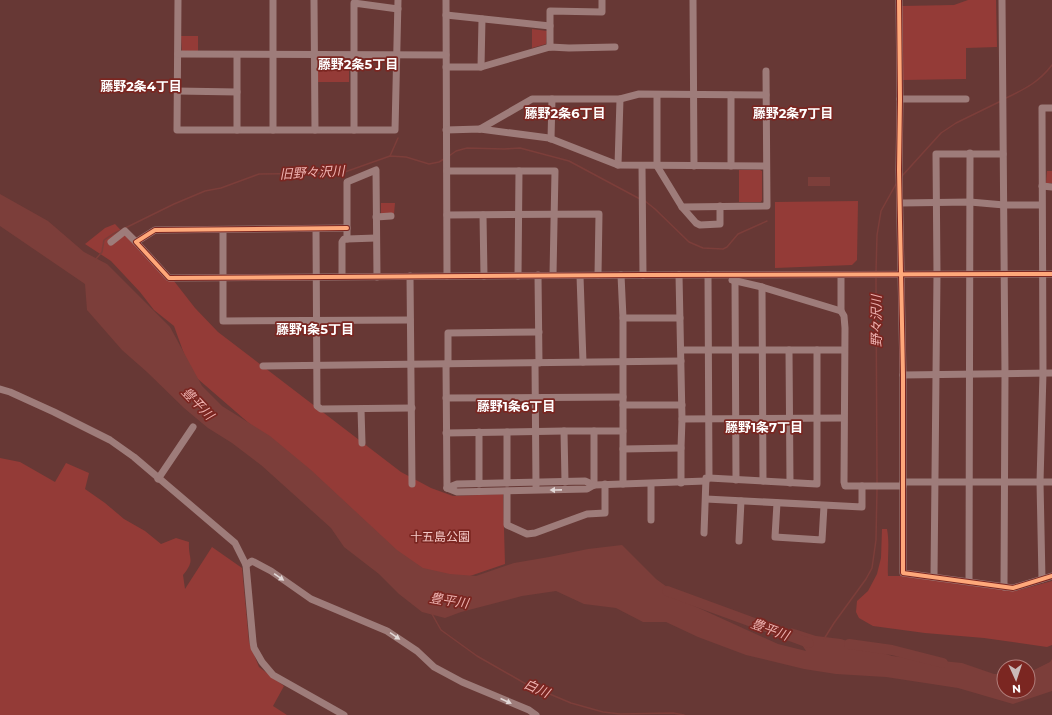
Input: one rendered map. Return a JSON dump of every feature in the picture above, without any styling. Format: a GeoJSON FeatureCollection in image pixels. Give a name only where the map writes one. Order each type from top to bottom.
{"type":"FeatureCollection","features":[{"type":"Feature","properties":{"kind":"street"},"geometry":{"type":"LineString","coordinates":[[178,0],[177,130],[395,130],[398,0]]}},
{"type":"Feature","properties":{"kind":"street"},"geometry":{"type":"LineString","coordinates":[[273,0],[273,130]]}},
{"type":"Feature","properties":{"kind":"street"},"geometry":{"type":"LineString","coordinates":[[314,0],[315,130]]}},
{"type":"Feature","properties":{"kind":"street"},"geometry":{"type":"LineString","coordinates":[[446,0],[447,276]]}},
{"type":"Feature","properties":{"kind":"street"},"geometry":{"type":"LineString","coordinates":[[550,47],[550,11],[602,12],[602,0]]}},
{"type":"Feature","properties":{"kind":"street"},"geometry":{"type":"LineString","coordinates":[[693,0],[694,166]]}},
{"type":"Feature","properties":{"kind":"street"},"geometry":{"type":"LineString","coordinates":[[899,0],[899,170],[903,375],[903,573],[1012,588],[1052,576]]}},
{"type":"Feature","properties":{"kind":"street"},"geometry":{"type":"LineString","coordinates":[[1002,0],[1005,374],[1004,587]]}},
{"type":"Feature","properties":{"kind":"street"},"geometry":{"type":"LineString","coordinates":[[354,130],[354,3],[376,3],[398,9]]}},
{"type":"Feature","properties":{"kind":"street"},"geometry":{"type":"LineString","coordinates":[[446,15],[550,26]]}},
{"type":"Feature","properties":{"kind":"street"},"geometry":{"type":"LineString","coordinates":[[481,67],[482,19]]}},
{"type":"Feature","properties":{"kind":"street"},"geometry":{"type":"LineString","coordinates":[[446,67],[481,67],[550,47],[616,47]]}},
{"type":"Feature","properties":{"kind":"street"},"geometry":{"type":"LineString","coordinates":[[178,54],[446,55]]}},
{"type":"Feature","properties":{"kind":"street"},"geometry":{"type":"LineString","coordinates":[[237,55],[237,130]]}},
{"type":"Feature","properties":{"kind":"street"},"geometry":{"type":"LineString","coordinates":[[682,206],[766,206],[766,71]]}},
{"type":"Feature","properties":{"kind":"street"},"geometry":{"type":"LineString","coordinates":[[177,91],[237,92]]}},
{"type":"Feature","properties":{"kind":"street"},"geometry":{"type":"LineString","coordinates":[[480,129],[532,98],[620,99],[639,94],[766,95]]}},
{"type":"Feature","properties":{"kind":"street"},"geometry":{"type":"LineString","coordinates":[[657,94],[657,166],[682,206],[696,223],[700,225],[720,224],[720,206]]}},
{"type":"Feature","properties":{"kind":"street"},"geometry":{"type":"LineString","coordinates":[[731,95],[731,166]]}},
{"type":"Feature","properties":{"kind":"street"},"geometry":{"type":"LineString","coordinates":[[551,138],[552,99]]}},
{"type":"Feature","properties":{"kind":"street"},"geometry":{"type":"LineString","coordinates":[[618,166],[620,99]]}},
{"type":"Feature","properties":{"kind":"street"},"geometry":{"type":"LineString","coordinates":[[900,99],[966,99]]}},
{"type":"Feature","properties":{"kind":"street"},"geometry":{"type":"LineString","coordinates":[[1042,579],[1040,482],[1043,373],[1041,274],[1042,108],[1052,108]]}},
{"type":"Feature","properties":{"kind":"street"},"geometry":{"type":"LineString","coordinates":[[446,130],[480,129],[551,138],[618,166],[766,166]]}},
{"type":"Feature","properties":{"kind":"street"},"geometry":{"type":"LineString","coordinates":[[969,581],[970,153]]}},
{"type":"Feature","properties":{"kind":"street"},"geometry":{"type":"LineString","coordinates":[[934,577],[937,274],[936,154],[1003,154]]}},
{"type":"Feature","properties":{"kind":"street"},"geometry":{"type":"LineString","coordinates":[[642,166],[644,198],[643,275]]}},
{"type":"Feature","properties":{"kind":"street"},"geometry":{"type":"LineString","coordinates":[[347,238],[347,182],[376,170],[377,276]]}},
{"type":"Feature","properties":{"kind":"street"},"geometry":{"type":"LineString","coordinates":[[447,171],[555,172],[553,275]]}},
{"type":"Feature","properties":{"kind":"street"},"geometry":{"type":"LineString","coordinates":[[518,276],[519,171]]}},
{"type":"Feature","properties":{"kind":"street"},"geometry":{"type":"LineString","coordinates":[[1042,186],[1052,187]]}},
{"type":"Feature","properties":{"kind":"street"},"geometry":{"type":"LineString","coordinates":[[900,203],[970,202],[1004,205],[1041,205]]}},
{"type":"Feature","properties":{"kind":"street"},"geometry":{"type":"LineString","coordinates":[[447,215],[599,214],[598,275]]}},
{"type":"Feature","properties":{"kind":"street"},"geometry":{"type":"LineString","coordinates":[[483,215],[484,276]]}},
{"type":"Feature","properties":{"kind":"street"},"geometry":{"type":"LineString","coordinates":[[376,217],[391,216]]}},
{"type":"Feature","properties":{"kind":"street"},"geometry":{"type":"LineString","coordinates":[[136,242],[156,230],[347,228]]}},
{"type":"Feature","properties":{"kind":"street"},"geometry":{"type":"LineString","coordinates":[[316,229],[317,406],[321,409],[412,408]]}},
{"type":"Feature","properties":{"kind":"street"},"geometry":{"type":"LineString","coordinates":[[223,230],[223,321],[410,320]]}},
{"type":"Feature","properties":{"kind":"street"},"geometry":{"type":"LineString","coordinates":[[111,242],[125,231],[169,278],[538,275],[1052,274]]}},
{"type":"Feature","properties":{"kind":"street"},"geometry":{"type":"LineString","coordinates":[[342,276],[342,242],[344,239],[376,238]]}},
{"type":"Feature","properties":{"kind":"street"},"geometry":{"type":"LineString","coordinates":[[536,490],[535,397],[539,332],[538,275]]}},
{"type":"Feature","properties":{"kind":"street"},"geometry":{"type":"LineString","coordinates":[[621,275],[623,318],[623,484]]}},
{"type":"Feature","properties":{"kind":"street"},"geometry":{"type":"LineString","coordinates":[[679,275],[682,405],[681,483]]}},
{"type":"Feature","properties":{"kind":"street"},"geometry":{"type":"LineString","coordinates":[[708,275],[762,287],[841,311]]}},
{"type":"Feature","properties":{"kind":"street"},"geometry":{"type":"LineString","coordinates":[[704,533],[708,480],[709,418],[708,275]]}},
{"type":"Feature","properties":{"kind":"street"},"geometry":{"type":"LineString","coordinates":[[841,275],[841,311],[844,316],[843,418],[845,486],[881,486],[934,482],[1052,482]]}},
{"type":"Feature","properties":{"kind":"street"},"geometry":{"type":"LineString","coordinates":[[410,276],[412,484]]}},
{"type":"Feature","properties":{"kind":"street"},"geometry":{"type":"LineString","coordinates":[[580,276],[583,362]]}},
{"type":"Feature","properties":{"kind":"street"},"geometry":{"type":"LineString","coordinates":[[735,280],[736,480]]}},
{"type":"Feature","properties":{"kind":"street"},"geometry":{"type":"LineString","coordinates":[[762,287],[763,481]]}},
{"type":"Feature","properties":{"kind":"street"},"geometry":{"type":"LineString","coordinates":[[623,318],[680,318]]}},
{"type":"Feature","properties":{"kind":"street"},"geometry":{"type":"LineString","coordinates":[[447,488],[446,398],[448,333],[539,332]]}},
{"type":"Feature","properties":{"kind":"street"},"geometry":{"type":"LineString","coordinates":[[680,350],[844,350]]}},
{"type":"Feature","properties":{"kind":"street"},"geometry":{"type":"LineString","coordinates":[[789,350],[790,483]]}},
{"type":"Feature","properties":{"kind":"street"},"geometry":{"type":"LineString","coordinates":[[447,488],[457,492],[587,489],[594,485],[605,484],[681,483],[708,480],[817,484],[817,350]]}},
{"type":"Feature","properties":{"kind":"street"},"geometry":{"type":"LineString","coordinates":[[262,366],[680,361]]}},
{"type":"Feature","properties":{"kind":"street"},"geometry":{"type":"LineString","coordinates":[[903,375],[1052,373]]}},
{"type":"Feature","properties":{"kind":"street"},"geometry":{"type":"LineString","coordinates":[[0,389],[54,412],[110,440],[134,457],[235,543],[246,565],[253,642],[254,648],[262,662],[273,675],[344,715]]}},
{"type":"Feature","properties":{"kind":"street"},"geometry":{"type":"LineString","coordinates":[[446,398],[623,397]]}},
{"type":"Feature","properties":{"kind":"street"},"geometry":{"type":"LineString","coordinates":[[623,405],[682,405]]}},
{"type":"Feature","properties":{"kind":"street"},"geometry":{"type":"LineString","coordinates":[[361,409],[362,443]]}},
{"type":"Feature","properties":{"kind":"street"},"geometry":{"type":"LineString","coordinates":[[682,418],[843,418]]}},
{"type":"Feature","properties":{"kind":"street"},"geometry":{"type":"LineString","coordinates":[[158,479],[193,427]]}},
{"type":"Feature","properties":{"kind":"street"},"geometry":{"type":"LineString","coordinates":[[564,431],[565,482]]}},
{"type":"Feature","properties":{"kind":"street"},"geometry":{"type":"LineString","coordinates":[[594,431],[594,485]]}},
{"type":"Feature","properties":{"kind":"street"},"geometry":{"type":"LineString","coordinates":[[446,433],[623,431]]}},
{"type":"Feature","properties":{"kind":"street"},"geometry":{"type":"LineString","coordinates":[[479,432],[479,484]]}},
{"type":"Feature","properties":{"kind":"street"},"geometry":{"type":"LineString","coordinates":[[507,432],[507,483]]}},
{"type":"Feature","properties":{"kind":"street"},"geometry":{"type":"LineString","coordinates":[[623,449],[681,448]]}},
{"type":"Feature","properties":{"kind":"street"},"geometry":{"type":"LineString","coordinates":[[447,488],[457,484],[536,482],[585,481],[594,485]]}},
{"type":"Feature","properties":{"kind":"street"},"geometry":{"type":"LineString","coordinates":[[507,491],[507,525],[527,534],[535,533],[587,514],[605,513],[605,484]]}},
{"type":"Feature","properties":{"kind":"street"},"geometry":{"type":"LineString","coordinates":[[651,484],[651,520]]}},
{"type":"Feature","properties":{"kind":"street"},"geometry":{"type":"LineString","coordinates":[[706,499],[862,507],[864,486]]}},
{"type":"Feature","properties":{"kind":"street"},"geometry":{"type":"LineString","coordinates":[[739,542],[741,500]]}},
{"type":"Feature","properties":{"kind":"street"},"geometry":{"type":"LineString","coordinates":[[777,503],[775,537],[783,538],[822,540],[824,506]]}},
{"type":"Feature","properties":{"kind":"street"},"geometry":{"type":"LineString","coordinates":[[246,565],[252,561],[271,571],[311,599],[387,631],[441,671],[462,682],[529,710],[536,715]]}},
{"type":"Feature","properties":{"kind":"green space"},"geometry":{"type":"Polygon","coordinates":[[[968,0],[996,0],[997,47],[966,48],[966,79],[903,80],[902,6],[954,5],[968,0]]]}},
{"type":"Feature","properties":{"kind":"green space"},"geometry":{"type":"Polygon","coordinates":[[[532,29],[547,31],[546,44],[532,48],[532,29]]]}},
{"type":"Feature","properties":{"kind":"green space"},"geometry":{"type":"Polygon","coordinates":[[[181,36],[198,36],[198,51],[182,51],[181,36]]]}},
{"type":"Feature","properties":{"kind":"green space"},"geometry":{"type":"Polygon","coordinates":[[[318,60],[349,60],[349,82],[317,82],[318,60]]]}},
{"type":"Feature","properties":{"kind":"green space"},"geometry":{"type":"Polygon","coordinates":[[[739,170],[762,171],[761,202],[739,202],[739,170]]]}},
{"type":"Feature","properties":{"kind":"green space"},"geometry":{"type":"Polygon","coordinates":[[[1047,171],[1052,171],[1052,183],[1046,183],[1047,171]]]}},
{"type":"Feature","properties":{"kind":"green space"},"geometry":{"type":"Polygon","coordinates":[[[858,201],[857,260],[852,265],[775,268],[775,202],[858,201]]]}},
{"type":"Feature","properties":{"kind":"green space"},"geometry":{"type":"Polygon","coordinates":[[[381,203],[395,203],[394,214],[381,214],[381,203]]]}},
{"type":"Feature","properties":{"kind":"green space","name":"十五島公園"},"geometry":{"type":"Polygon","coordinates":[[[115,224],[164,276],[174,281],[195,308],[218,332],[401,472],[431,488],[453,496],[503,494],[505,564],[470,576],[442,579],[418,573],[191,373],[174,326],[154,310],[140,292],[111,261],[85,244],[105,228],[115,224]]]}},
{"type":"Feature","properties":{"kind":"green space"},"geometry":{"type":"Polygon","coordinates":[[[0,458],[20,462],[55,482],[66,463],[89,473],[85,489],[124,519],[145,531],[161,544],[176,538],[189,542],[190,562],[183,575],[185,589],[212,547],[242,568],[249,642],[259,667],[284,686],[273,706],[287,715],[0,715],[0,458]]]}},
{"type":"Feature","properties":{"kind":"green space"},"geometry":{"type":"Polygon","coordinates":[[[882,529],[887,529],[888,535],[888,576],[904,576],[1015,591],[1052,581],[1052,645],[1047,647],[984,638],[925,633],[873,626],[859,618],[856,612],[857,601],[868,591],[877,574],[881,558],[882,529]]]}},
{"type":"Feature","properties":{"kind":"water"},"geometry":{"type":"Polygon","coordinates":[[[808,177],[830,177],[830,186],[808,186],[808,177]]]}},
{"type":"Feature","properties":{"kind":"water"},"geometry":{"type":"Polygon","coordinates":[[[0,194],[48,221],[84,252],[107,264],[170,327],[202,386],[222,406],[270,436],[311,470],[397,550],[423,568],[450,574],[476,576],[514,563],[588,549],[622,545],[656,579],[692,605],[778,644],[806,651],[791,628],[816,636],[841,639],[892,656],[962,663],[996,674],[996,699],[1028,699],[1013,704],[958,688],[886,677],[836,674],[804,669],[746,655],[698,637],[666,622],[643,622],[616,608],[584,604],[556,591],[522,596],[461,612],[445,618],[422,612],[399,594],[379,574],[344,547],[331,528],[261,465],[232,443],[208,428],[184,408],[122,350],[87,310],[85,284],[0,226],[0,194]]]}},
{"type":"Feature","properties":{"kind":"water"},"geometry":{"type":"Polygon","coordinates":[[[1052,659],[1052,691],[1036,696],[1036,669],[1050,662],[1052,659]]]}},
{"type":"Feature","properties":{"kind":"waterway","name":"野々沢川"},"geometry":{"type":"LineString","coordinates":[[1006,98],[1031,84],[1042,76],[1052,65]]}},
{"type":"Feature","properties":{"kind":"waterway","name":"野々沢川"},"geometry":{"type":"LineString","coordinates":[[902,176],[941,133],[956,123],[1001,101]]}},
{"type":"Feature","properties":{"kind":"waterway"},"geometry":{"type":"LineString","coordinates":[[390,156],[398,138]]}},
{"type":"Feature","properties":{"kind":"waterway","name":"旧野々沢川"},"geometry":{"type":"LineString","coordinates":[[449,156],[456,151],[467,148],[520,148],[569,161],[640,199]]}},
{"type":"Feature","properties":{"kind":"waterway","name":"旧野々沢川"},"geometry":{"type":"LineString","coordinates":[[95,260],[102,252],[104,240],[113,234],[174,204],[205,191],[221,188],[259,174],[342,173],[390,156],[406,157],[429,164],[439,162],[444,159]]}},
{"type":"Feature","properties":{"kind":"waterway","name":"野々沢川"},"geometry":{"type":"LineString","coordinates":[[876,272],[877,235],[881,211],[896,184]]}},
{"type":"Feature","properties":{"kind":"waterway","name":"旧野々沢川"},"geometry":{"type":"LineString","coordinates":[[645,201],[689,242],[703,248],[723,249],[727,247],[738,234],[767,221]]}},
{"type":"Feature","properties":{"kind":"waterway","name":"野々沢川"},"geometry":{"type":"LineString","coordinates":[[876,278],[877,484]]}},
{"type":"Feature","properties":{"kind":"waterway","name":"野々沢川"},"geometry":{"type":"LineString","coordinates":[[824,639],[872,568],[876,540],[877,488]]}},
{"type":"Feature","properties":{"kind":"waterway","name":"豊平川"},"geometry":{"type":"LineString","coordinates":[[667,591],[809,643]]}},
{"type":"Feature","properties":{"kind":"waterway","name":"白川"},"geometry":{"type":"LineString","coordinates":[[432,614],[441,630],[477,656],[526,684],[571,703],[603,712],[620,714],[673,713],[684,715]]}},
{"type":"Feature","properties":{"kind":"waterway","name":"豊平川"},"geometry":{"type":"LineString","coordinates":[[849,644],[892,650],[943,663]]}},
{"type":"Feature","properties":{"kind":"cycle path"},"geometry":{"type":"LineString","coordinates":[[899,0],[899,170],[903,375],[903,573],[1013,588],[1052,576]]}},
{"type":"Feature","properties":{"kind":"cycle path"},"geometry":{"type":"LineString","coordinates":[[347,228],[155,230],[136,242],[169,278],[1052,274]]}},
{"type":"Feature","properties":{"kind":"district","name":"藤野2条5丁目"},"geometry":{"type":"Point","coordinates":[358,64]}},
{"type":"Feature","properties":{"kind":"district","name":"藤野2条4丁目"},"geometry":{"type":"Point","coordinates":[141,86]}},
{"type":"Feature","properties":{"kind":"district","name":"藤野2条6丁目"},"geometry":{"type":"Point","coordinates":[565,113]}},
{"type":"Feature","properties":{"kind":"district","name":"藤野2条7丁目"},"geometry":{"type":"Point","coordinates":[793,113]}},
{"type":"Feature","properties":{"kind":"district","name":"藤野1条5丁目"},"geometry":{"type":"Point","coordinates":[315,329]}},
{"type":"Feature","properties":{"kind":"district","name":"藤野1条6丁目"},"geometry":{"type":"Point","coordinates":[516,406]}},
{"type":"Feature","properties":{"kind":"district","name":"藤野1条7丁目"},"geometry":{"type":"Point","coordinates":[764,427]}}]}
